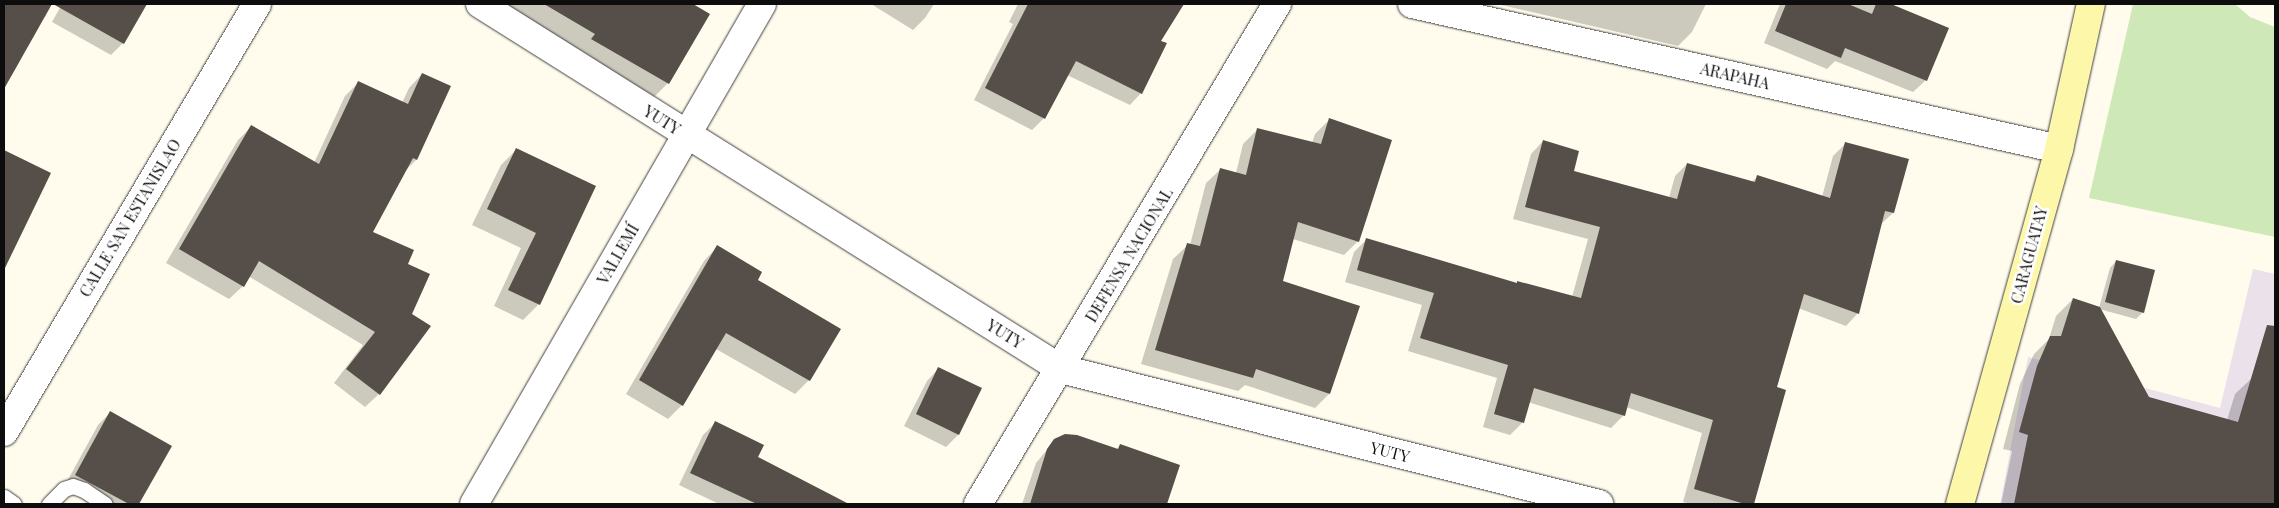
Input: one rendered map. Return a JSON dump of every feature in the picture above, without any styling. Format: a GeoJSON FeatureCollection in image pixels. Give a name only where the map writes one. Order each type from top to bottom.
{"type":"FeatureCollection","features":[{"type":"Feature","properties":{"kind":"street","name":"CALLE SAN ESTANISLAO"},"geometry":{"type":"LineString","coordinates":[[4,432],[257,4]]}},
{"type":"Feature","properties":{"kind":"street","name":"YUTY"},"geometry":{"type":"LineString","coordinates":[[480,4],[1061,369],[1599,504]]}},
{"type":"Feature","properties":{"kind":"street","name":"VALLEMÍ"},"geometry":{"type":"LineString","coordinates":[[474,504],[762,4]]}},
{"type":"Feature","properties":{"kind":"street","name":"DEFENSA NACIONAL"},"geometry":{"type":"LineString","coordinates":[[978,504],[1061,369],[1277,4]]}},
{"type":"Feature","properties":{"kind":"street","name":"ARAPAHA"},"geometry":{"type":"LineString","coordinates":[[1412,4],[2059,149]]}},
{"type":"Feature","properties":{"kind":"street","name":"CARAGUATAY"},"geometry":{"type":"LineString","coordinates":[[1960,504],[2059,149],[2091,4]]}},
{"type":"Feature","properties":{"kind":"lane"},"geometry":{"type":"LineString","coordinates":[[49,504],[64,488],[73,486],[84,490],[104,504]]}},
{"type":"Feature","properties":{"kind":"lane"},"geometry":{"type":"LineString","coordinates":[[4,497],[14,504]]}},
{"type":"Feature","properties":{"kind":"shaded area"},"geometry":{"type":"Polygon","coordinates":[[[2253,269],[2275,274],[2275,504],[2000,504],[2028,357],[2220,408],[2253,269]]]}},
{"type":"Feature","properties":{"kind":"green space"},"geometry":{"type":"Polygon","coordinates":[[[2133,4],[2235,4],[2250,17],[2275,27],[2275,237],[2089,198],[2133,4]]]}},
{"type":"Feature","properties":{"kind":"building"},"geometry":{"type":"Polygon","coordinates":[[[4,4],[52,4],[4,89],[4,4]]]}},
{"type":"Feature","properties":{"kind":"building"},"geometry":{"type":"Polygon","coordinates":[[[53,4],[147,4],[124,44],[53,4]]]}},
{"type":"Feature","properties":{"kind":"building"},"geometry":{"type":"Polygon","coordinates":[[[544,4],[693,4],[710,14],[669,84],[591,39],[595,34],[544,4]]]}},
{"type":"Feature","properties":{"kind":"building"},"geometry":{"type":"Polygon","coordinates":[[[1028,4],[1184,4],[1161,41],[1167,43],[1142,94],[1076,61],[1045,119],[985,88],[1028,4]]]}},
{"type":"Feature","properties":{"kind":"building"},"geometry":{"type":"Polygon","coordinates":[[[1786,4],[1848,4],[1872,14],[1876,4],[1891,4],[1949,28],[1927,81],[1845,48],[1841,58],[1775,31],[1786,4]]]}},
{"type":"Feature","properties":{"kind":"building"},"geometry":{"type":"Polygon","coordinates":[[[422,73],[451,86],[417,160],[413,158],[373,232],[414,250],[408,264],[430,274],[412,314],[431,326],[380,395],[346,369],[375,332],[259,261],[244,287],[179,249],[251,125],[319,164],[358,81],[408,104],[422,73]]]}},
{"type":"Feature","properties":{"kind":"building"},"geometry":{"type":"Polygon","coordinates":[[[1329,118],[1392,140],[1359,242],[1298,222],[1283,281],[1360,306],[1330,394],[1256,369],[1253,378],[1155,350],[1187,243],[1200,246],[1220,168],[1246,175],[1257,128],[1321,144],[1329,118]]]}},
{"type":"Feature","properties":{"kind":"building"},"geometry":{"type":"Polygon","coordinates":[[[1543,140],[1579,151],[1574,171],[1677,199],[1687,163],[1755,182],[1757,175],[1830,198],[1845,142],[1909,159],[1894,213],[1885,211],[1859,314],[1804,294],[1777,387],[1786,390],[1754,504],[1745,504],[1694,489],[1713,420],[1631,393],[1625,416],[1534,388],[1524,423],[1494,414],[1508,365],[1420,338],[1434,293],[1357,270],[1366,238],[1517,283],[1517,281],[1581,298],[1600,227],[1525,207],[1543,140]]]}},
{"type":"Feature","properties":{"kind":"building"},"geometry":{"type":"Polygon","coordinates":[[[516,148],[596,186],[540,305],[508,290],[536,233],[487,209],[516,148]]]}},
{"type":"Feature","properties":{"kind":"building"},"geometry":{"type":"Polygon","coordinates":[[[4,150],[51,173],[4,270],[4,150]]]}},
{"type":"Feature","properties":{"kind":"building"},"geometry":{"type":"Polygon","coordinates":[[[717,245],[762,272],[758,280],[841,329],[810,381],[726,333],[683,406],[639,380],[717,245]]]}},
{"type":"Feature","properties":{"kind":"building"},"geometry":{"type":"Polygon","coordinates":[[[2116,260],[2155,270],[2144,313],[2105,302],[2116,260]]]}},
{"type":"Feature","properties":{"kind":"building"},"geometry":{"type":"Polygon","coordinates":[[[2073,298],[2100,307],[2149,397],[2238,422],[2267,325],[2275,326],[2275,504],[2014,504],[2028,435],[2019,432],[2037,366],[2050,336],[2061,336],[2073,298]]]}},
{"type":"Feature","properties":{"kind":"building"},"geometry":{"type":"Polygon","coordinates":[[[938,367],[982,388],[959,435],[916,414],[938,367]]]}},
{"type":"Feature","properties":{"kind":"building"},"geometry":{"type":"Polygon","coordinates":[[[110,411],[172,446],[139,504],[129,504],[75,475],[110,411]]]}},
{"type":"Feature","properties":{"kind":"building"},"geometry":{"type":"Polygon","coordinates":[[[715,421],[764,445],[758,457],[849,504],[757,504],[690,473],[715,421]]]}},
{"type":"Feature","properties":{"kind":"building"},"geometry":{"type":"Polygon","coordinates":[[[1065,434],[1077,435],[1118,449],[1120,444],[1180,465],[1167,504],[1030,504],[1047,449],[1054,439],[1065,434]]]}}]}
